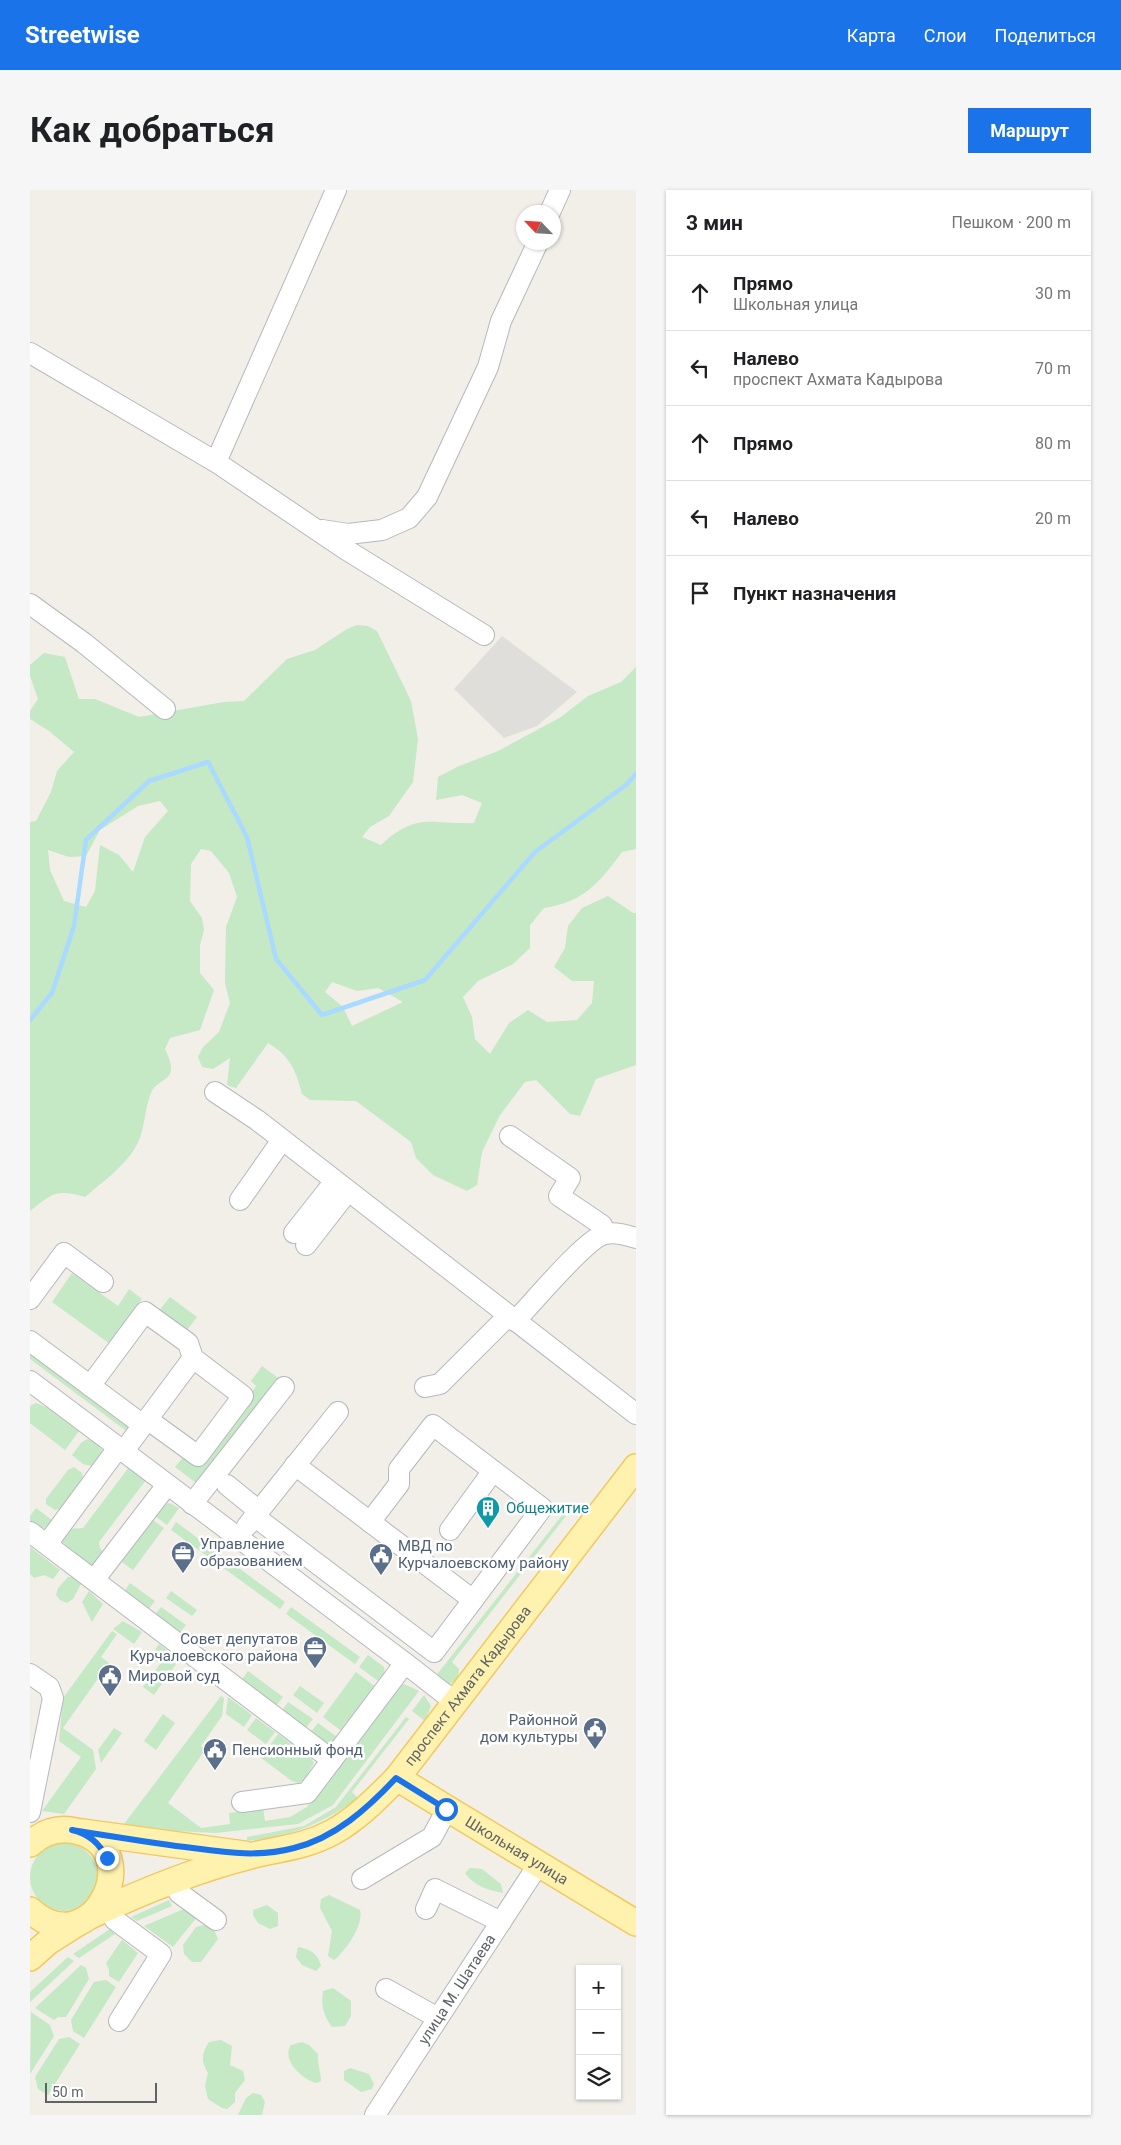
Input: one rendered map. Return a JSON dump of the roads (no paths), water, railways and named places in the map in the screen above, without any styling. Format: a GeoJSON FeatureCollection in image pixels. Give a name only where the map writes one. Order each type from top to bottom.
{"type":"FeatureCollection","features":[{"type":"Feature","properties":{"kind":"main road","name":"проспект Ахмата Кадырова"},"geometry":{"type":"LineString","coordinates":[[30,1958],[54,1938],[95,1914],[174,1880],[254,1855],[296,1848],[334,1832],[370,1806],[396,1778],[636,1467]]}},
{"type":"Feature","properties":{"kind":"main road","name":"Школьная улица"},"geometry":{"type":"LineString","coordinates":[[396,1778],[636,1923]]}},
{"type":"Feature","properties":{"kind":"main road"},"geometry":{"type":"LineString","coordinates":[[30,1844],[46,1833],[70,1830],[135,1841],[254,1855]]}},
{"type":"Feature","properties":{"kind":"main road"},"geometry":{"type":"LineString","coordinates":[[30,1910],[38,1917],[55,1923],[74,1923],[95,1914],[107,1896],[111,1870],[101,1847],[91,1838],[70,1830]]}},
{"type":"Feature","properties":{"kind":"street"},"geometry":{"type":"LineString","coordinates":[[216,462],[336,190]]}},
{"type":"Feature","properties":{"kind":"street"},"geometry":{"type":"LineString","coordinates":[[553,205],[560,190]]}},
{"type":"Feature","properties":{"kind":"street"},"geometry":{"type":"LineString","coordinates":[[316,529],[348,534],[382,530],[408,518],[428,497],[488,367],[501,321],[534,250]]}},
{"type":"Feature","properties":{"kind":"street"},"geometry":{"type":"LineString","coordinates":[[30,353],[216,462],[316,529],[484,635]]}},
{"type":"Feature","properties":{"kind":"street"},"geometry":{"type":"LineString","coordinates":[[30,604],[84,643],[165,710]]}},
{"type":"Feature","properties":{"kind":"street"},"geometry":{"type":"LineString","coordinates":[[215,1092],[282,1140],[636,1414]]}},
{"type":"Feature","properties":{"kind":"street"},"geometry":{"type":"LineString","coordinates":[[510,1136],[570,1178],[559,1196],[602,1226],[604,1234]]}},
{"type":"Feature","properties":{"kind":"street"},"geometry":{"type":"LineString","coordinates":[[240,1200],[282,1140]]}},
{"type":"Feature","properties":{"kind":"street"},"geometry":{"type":"LineString","coordinates":[[300,1239],[341,1186]]}},
{"type":"Feature","properties":{"kind":"street"},"geometry":{"type":"LineString","coordinates":[[426,1387],[440,1384],[586,1246],[604,1234],[620,1234],[636,1238]]}},
{"type":"Feature","properties":{"kind":"street"},"geometry":{"type":"LineString","coordinates":[[30,1299],[64,1253],[103,1282]]}},
{"type":"Feature","properties":{"kind":"street"},"geometry":{"type":"LineString","coordinates":[[30,1341],[90,1386],[198,1456],[243,1396],[193,1358],[188,1343],[145,1312],[90,1386]]}},
{"type":"Feature","properties":{"kind":"street"},"geometry":{"type":"LineString","coordinates":[[47,1544],[145,1422],[193,1358]]}},
{"type":"Feature","properties":{"kind":"street"},"geometry":{"type":"LineString","coordinates":[[31,1384],[455,1702]]}},
{"type":"Feature","properties":{"kind":"street"},"geometry":{"type":"LineString","coordinates":[[192,1504],[284,1387]]}},
{"type":"Feature","properties":{"kind":"street"},"geometry":{"type":"LineString","coordinates":[[237,1539],[338,1412]]}},
{"type":"Feature","properties":{"kind":"street"},"geometry":{"type":"LineString","coordinates":[[227,1485],[257,1514],[434,1652],[542,1508],[433,1425],[399,1469],[399,1484],[370,1522]]}},
{"type":"Feature","properties":{"kind":"street"},"geometry":{"type":"LineString","coordinates":[[296,1465],[473,1600]]}},
{"type":"Feature","properties":{"kind":"street"},"geometry":{"type":"LineString","coordinates":[[450,1530],[494,1471]]}},
{"type":"Feature","properties":{"kind":"street"},"geometry":{"type":"LineString","coordinates":[[94,1580],[167,1485]]}},
{"type":"Feature","properties":{"kind":"street"},"geometry":{"type":"LineString","coordinates":[[30,1532],[332,1760]]}},
{"type":"Feature","properties":{"kind":"street"},"geometry":{"type":"LineString","coordinates":[[242,1802],[307,1793],[405,1664]]}},
{"type":"Feature","properties":{"kind":"street"},"geometry":{"type":"LineString","coordinates":[[30,1674],[49,1687],[53,1698],[30,1812]]}},
{"type":"Feature","properties":{"kind":"street"},"geometry":{"type":"LineString","coordinates":[[362,1879],[432,1837],[446,1809]]}},
{"type":"Feature","properties":{"kind":"street"},"geometry":{"type":"LineString","coordinates":[[30,1824],[70,1830]]}},
{"type":"Feature","properties":{"kind":"street","name":"улица М. Шатаева"},"geometry":{"type":"LineString","coordinates":[[375,2115],[538,1865]]}},
{"type":"Feature","properties":{"kind":"street"},"geometry":{"type":"LineString","coordinates":[[174,1880],[179,1893],[216,1920]]}},
{"type":"Feature","properties":{"kind":"street"},"geometry":{"type":"LineString","coordinates":[[426,1909],[435,1889],[501,1922]]}},
{"type":"Feature","properties":{"kind":"street"},"geometry":{"type":"LineString","coordinates":[[95,1914],[115,1920],[161,1954],[119,2021]]}},
{"type":"Feature","properties":{"kind":"street"},"geometry":{"type":"LineString","coordinates":[[386,1989],[438,2018]]}},
{"type":"Feature","properties":{"kind":"waterway"},"geometry":{"type":"LineString","coordinates":[[30,1020],[52,993],[74,926],[86,840],[149,781],[208,762],[247,837],[276,959],[322,1015],[425,980],[535,852],[626,785],[636,774]]}},
{"type":"Feature","properties":{"kind":"place","name":"Общежитие"},"geometry":{"type":"Point","coordinates":[488,1529]}},
{"type":"Feature","properties":{"kind":"place","name":"Управление образованием"},"geometry":{"type":"Point","coordinates":[183,1574]}},
{"type":"Feature","properties":{"kind":"place","name":"МВД по Курчалоевскому району"},"geometry":{"type":"Point","coordinates":[381,1576]}},
{"type":"Feature","properties":{"kind":"place","name":"Совет депутатов Курчалоевского района"},"geometry":{"type":"Point","coordinates":[315,1669]}},
{"type":"Feature","properties":{"kind":"place","name":"Мировой суд"},"geometry":{"type":"Point","coordinates":[110,1697]}},
{"type":"Feature","properties":{"kind":"place","name":"Районной дом культуры"},"geometry":{"type":"Point","coordinates":[595,1750]}},
{"type":"Feature","properties":{"kind":"place","name":"Пенсионный фонд"},"geometry":{"type":"Point","coordinates":[215,1771]}}]}
